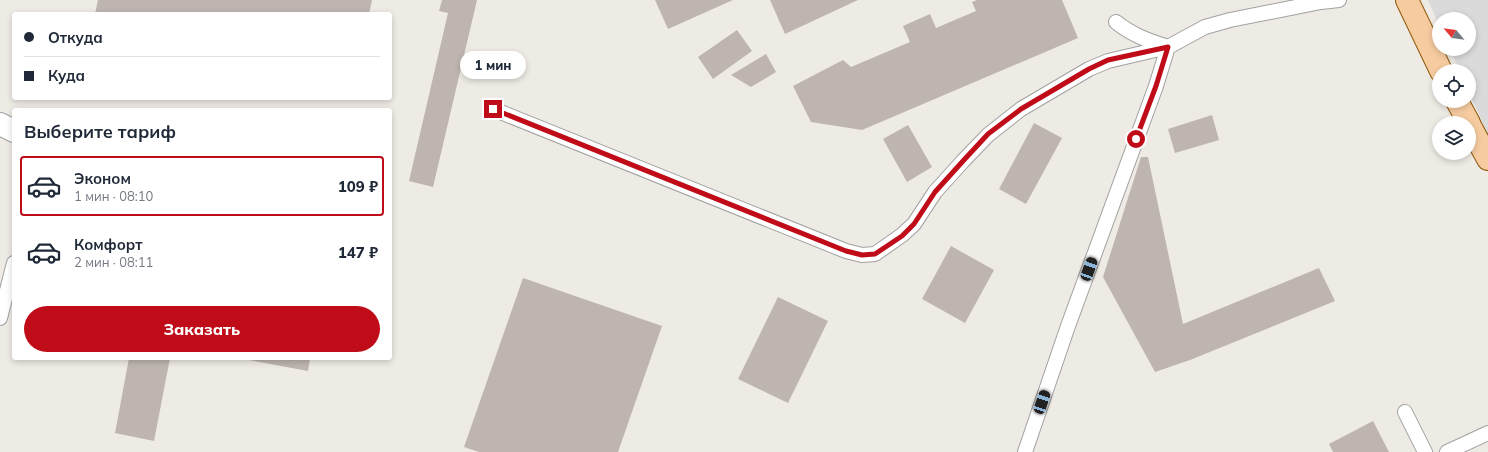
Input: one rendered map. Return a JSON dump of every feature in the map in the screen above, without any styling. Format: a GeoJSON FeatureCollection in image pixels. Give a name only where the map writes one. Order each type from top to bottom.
{"type":"FeatureCollection","features":[{"type":"Feature","properties":{"kind":"main road"},"geometry":{"type":"LineString","coordinates":[[1407,0],[1438,64]]}},
{"type":"Feature","properties":{"kind":"main road"},"geometry":{"type":"LineString","coordinates":[[1476,137],[1488,160]]}},
{"type":"Feature","properties":{"kind":"street"},"geometry":{"type":"LineString","coordinates":[[0,124],[12,130]]}},
{"type":"Feature","properties":{"kind":"lane"},"geometry":{"type":"LineString","coordinates":[[493,109],[846,251],[862,255],[875,254],[902,236],[914,224],[935,192],[988,134],[1021,109],[1089,69],[1108,60],[1168,47],[1205,27],[1230,20],[1321,2],[1339,0]]}},
{"type":"Feature","properties":{"kind":"lane"},"geometry":{"type":"LineString","coordinates":[[1116,22],[1133,34],[1168,47]]}},
{"type":"Feature","properties":{"kind":"lane"},"geometry":{"type":"LineString","coordinates":[[1025,452],[1068,326],[1156,86],[1168,47]]}},
{"type":"Feature","properties":{"kind":"lane"},"geometry":{"type":"LineString","coordinates":[[0,318],[12,271]]}},
{"type":"Feature","properties":{"kind":"lane"},"geometry":{"type":"LineString","coordinates":[[1405,412],[1425,452]]}},
{"type":"Feature","properties":{"kind":"lane"},"geometry":{"type":"LineString","coordinates":[[1447,452],[1488,433]]}},
{"type":"Feature","properties":{"kind":"shaded area"},"geometry":{"type":"Polygon","coordinates":[[[1428,0],[1488,0],[1488,135],[1476,108],[1476,64],[1457,64],[1453,56],[1476,56],[1476,12],[1433,12],[1428,0]]]}},
{"type":"Feature","properties":{"kind":"building"},"geometry":{"type":"Polygon","coordinates":[[[98,0],[372,0],[369,12],[95,12],[98,0]]]}},
{"type":"Feature","properties":{"kind":"building"},"geometry":{"type":"Polygon","coordinates":[[[442,0],[477,0],[433,187],[409,181],[448,13],[439,11],[442,0]]]}},
{"type":"Feature","properties":{"kind":"building"},"geometry":{"type":"Polygon","coordinates":[[[655,0],[733,0],[668,29],[655,0]]]}},
{"type":"Feature","properties":{"kind":"building"},"geometry":{"type":"Polygon","coordinates":[[[770,0],[858,0],[785,34],[770,0]]]}},
{"type":"Feature","properties":{"kind":"building"},"geometry":{"type":"Polygon","coordinates":[[[977,0],[1062,0],[1078,38],[862,130],[811,122],[793,86],[843,60],[851,67],[910,42],[903,26],[930,14],[936,28],[976,11],[972,2],[977,0]]]}},
{"type":"Feature","properties":{"kind":"building"},"geometry":{"type":"Polygon","coordinates":[[[737,30],[752,51],[713,79],[698,57],[737,30]]]}},
{"type":"Feature","properties":{"kind":"building"},"geometry":{"type":"Polygon","coordinates":[[[766,54],[776,72],[751,87],[731,75],[766,54]]]}},
{"type":"Feature","properties":{"kind":"building"},"geometry":{"type":"Polygon","coordinates":[[[1212,115],[1219,140],[1175,153],[1168,129],[1212,115]]]}},
{"type":"Feature","properties":{"kind":"building"},"geometry":{"type":"Polygon","coordinates":[[[1034,123],[1062,138],[1026,204],[999,189],[1034,123]]]}},
{"type":"Feature","properties":{"kind":"building"},"geometry":{"type":"Polygon","coordinates":[[[908,125],[932,167],[907,182],[883,139],[908,125]]]}},
{"type":"Feature","properties":{"kind":"building"},"geometry":{"type":"Polygon","coordinates":[[[1141,157],[1148,157],[1183,324],[1319,268],[1335,301],[1190,360],[1155,372],[1103,277],[1141,157]]]}},
{"type":"Feature","properties":{"kind":"building"},"geometry":{"type":"Polygon","coordinates":[[[951,246],[994,270],[965,323],[922,299],[951,246]]]}},
{"type":"Feature","properties":{"kind":"building"},"geometry":{"type":"Polygon","coordinates":[[[523,278],[662,326],[618,452],[479,452],[464,447],[523,278]]]}},
{"type":"Feature","properties":{"kind":"building"},"geometry":{"type":"Polygon","coordinates":[[[778,297],[828,321],[788,403],[738,379],[778,297]]]}},
{"type":"Feature","properties":{"kind":"building"},"geometry":{"type":"Polygon","coordinates":[[[129,360],[170,360],[154,441],[115,433],[129,360]]]}},
{"type":"Feature","properties":{"kind":"building"},"geometry":{"type":"Polygon","coordinates":[[[249,360],[310,360],[308,371],[249,360]]]}},
{"type":"Feature","properties":{"kind":"building"},"geometry":{"type":"Polygon","coordinates":[[[1373,421],[1389,452],[1333,452],[1329,444],[1373,421]]]}},
{"type":"Feature","properties":{"kind":"route"},"geometry":{"type":"LineString","coordinates":[[493,109],[846,251],[862,255],[875,254],[902,236],[914,224],[935,192],[988,134],[1021,109],[1089,69],[1108,60],[1168,47],[1156,86],[1136,139]]}}]}
